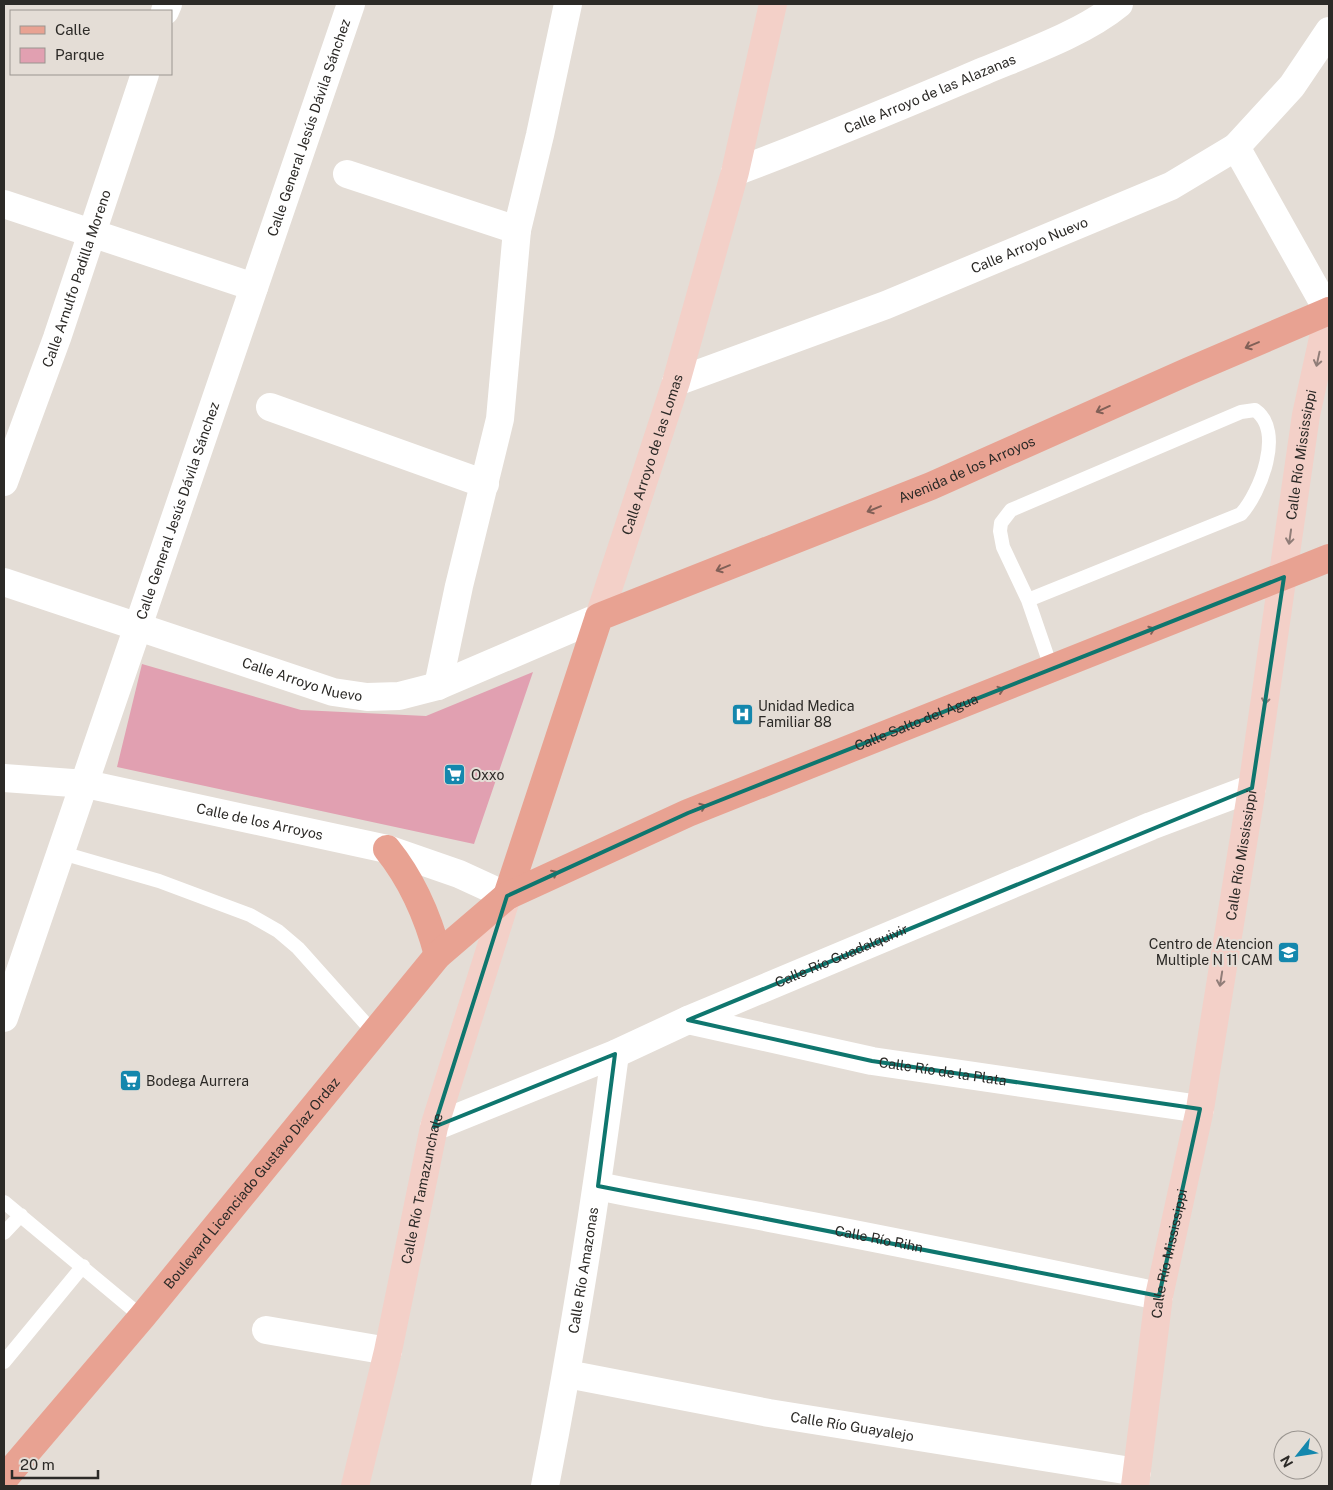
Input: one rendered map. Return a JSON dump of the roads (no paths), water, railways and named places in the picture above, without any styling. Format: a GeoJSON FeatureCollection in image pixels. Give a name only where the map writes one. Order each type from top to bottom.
{"type":"FeatureCollection","features":[{"type":"Feature","properties":{"kind":"main road","name":"Avenida de los Arroyos"},"geometry":{"type":"LineString","coordinates":[[599,617],[931,486],[1329,311]]}},
{"type":"Feature","properties":{"kind":"main road","name":"Calle Salto del Agua"},"geometry":{"type":"LineString","coordinates":[[507,896],[688,813],[914,721],[1052,670],[1329,558]]}},
{"type":"Feature","properties":{"kind":"main road","name":"Calle Arroyo de las Lomas"},"geometry":{"type":"LineString","coordinates":[[507,896],[599,617]]}},
{"type":"Feature","properties":{"kind":"main road"},"geometry":{"type":"LineString","coordinates":[[387,849],[408,880],[420,904],[438,955]]}},
{"type":"Feature","properties":{"kind":"main road","name":"Boulevard Licenciado Gustavo Díaz Ordaz"},"geometry":{"type":"LineString","coordinates":[[4,1479],[142,1317],[438,955],[507,896]]}},
{"type":"Feature","properties":{"kind":"street","name":"Calle General Jesús Dávila Sánchez"},"geometry":{"type":"LineString","coordinates":[[4,1018],[86,784],[352,4]]}},
{"type":"Feature","properties":{"kind":"street","name":"Calle Arroyo de las Lomas"},"geometry":{"type":"LineString","coordinates":[[599,617],[676,382],[735,172],[773,4]]}},
{"type":"Feature","properties":{"kind":"street","name":"Calle Arroyo de las Alazanas"},"geometry":{"type":"LineString","coordinates":[[735,172],[820,140],[1012,59],[1102,18],[1119,4]]}},
{"type":"Feature","properties":{"kind":"street"},"geometry":{"type":"LineString","coordinates":[[438,686],[459,586],[500,419],[516,230],[540,136],[565,5]]}},
{"type":"Feature","properties":{"kind":"street","name":"Calle Arroyo Nuevo"},"geometry":{"type":"LineString","coordinates":[[676,382],[886,305],[1171,186],[1236,147],[1292,86],[1329,31]]}},
{"type":"Feature","properties":{"kind":"street","name":"Calle Arnulfo Padilla Moreno"},"geometry":{"type":"LineString","coordinates":[[4,482],[57,338],[145,75]]}},
{"type":"Feature","properties":{"kind":"street"},"geometry":{"type":"LineString","coordinates":[[1236,147],[1329,311]]}},
{"type":"Feature","properties":{"kind":"street"},"geometry":{"type":"LineString","coordinates":[[347,174],[516,230]]}},
{"type":"Feature","properties":{"kind":"street"},"geometry":{"type":"LineString","coordinates":[[4,204],[254,287]]}},
{"type":"Feature","properties":{"kind":"street","name":"Calle Río Mississippi"},"geometry":{"type":"LineString","coordinates":[[1136,1479],[1159,1296],[1200,1109],[1252,788],[1306,415],[1329,311]]}},
{"type":"Feature","properties":{"kind":"street"},"geometry":{"type":"LineString","coordinates":[[270,407],[485,484]]}},
{"type":"Feature","properties":{"kind":"street","name":"Calle Arroyo Nuevo"},"geometry":{"type":"LineString","coordinates":[[4,582],[333,692],[367,697],[399,696],[438,686],[599,617]]}},
{"type":"Feature","properties":{"kind":"street","name":"Calle de los Arroyos"},"geometry":{"type":"LineString","coordinates":[[4,778],[86,784],[387,849],[459,874],[507,896]]}},
{"type":"Feature","properties":{"kind":"street","name":"Calle Río Guadalquivir"},"geometry":{"type":"LineString","coordinates":[[434,1127],[615,1054],[688,1020],[1151,826],[1252,788]]}},
{"type":"Feature","properties":{"kind":"street","name":"Calle Río Tamazunchale"},"geometry":{"type":"LineString","coordinates":[[355,1486],[388,1351],[434,1127],[507,896]]}},
{"type":"Feature","properties":{"kind":"street","name":"Calle Río de la Plata"},"geometry":{"type":"LineString","coordinates":[[688,1020],[872,1060],[1200,1109]]}},
{"type":"Feature","properties":{"kind":"street","name":"Calle Río Amazonas"},"geometry":{"type":"LineString","coordinates":[[545,1486],[567,1374],[598,1186],[615,1054]]}},
{"type":"Feature","properties":{"kind":"street","name":"Calle Río Rihn"},"geometry":{"type":"LineString","coordinates":[[598,1186],[666,1201],[790,1221],[1159,1296]]}},
{"type":"Feature","properties":{"kind":"street"},"geometry":{"type":"LineString","coordinates":[[266,1330],[388,1351]]}},
{"type":"Feature","properties":{"kind":"street","name":"Calle Río Guayalejo"},"geometry":{"type":"LineString","coordinates":[[567,1374],[769,1413],[1136,1479]]}},
{"type":"Feature","properties":{"kind":"lane"},"geometry":{"type":"LineString","coordinates":[[1028,600],[1241,514],[1258,488],[1266,460],[1269,434],[1262,415],[1255,410],[1241,412],[1011,510],[1004,517],[1000,531],[1003,547],[1028,600],[1052,670]]}},
{"type":"Feature","properties":{"kind":"lane"},"geometry":{"type":"LineString","coordinates":[[62,853],[159,881],[257,919],[278,931],[298,948],[374,1033]]}},
{"type":"Feature","properties":{"kind":"lane"},"geometry":{"type":"LineString","coordinates":[[4,1202],[142,1317]]}},
{"type":"Feature","properties":{"kind":"lane"},"geometry":{"type":"LineString","coordinates":[[4,1233],[21,1215]]}},
{"type":"Feature","properties":{"kind":"lane"},"geometry":{"type":"LineString","coordinates":[[4,1362],[83,1266]]}},
{"type":"Feature","properties":{"kind":"place","name":"Unidad Medica Familiar 88"},"geometry":{"type":"Point","coordinates":[742,714]}},
{"type":"Feature","properties":{"kind":"place","name":"Oxxo"},"geometry":{"type":"Point","coordinates":[455,775]}},
{"type":"Feature","properties":{"kind":"place","name":"Centro de Atencion Multiple N 11 CAM"},"geometry":{"type":"Point","coordinates":[1289,952]}},
{"type":"Feature","properties":{"kind":"place","name":"Bodega Aurrera"},"geometry":{"type":"Point","coordinates":[130,1081]}}]}
